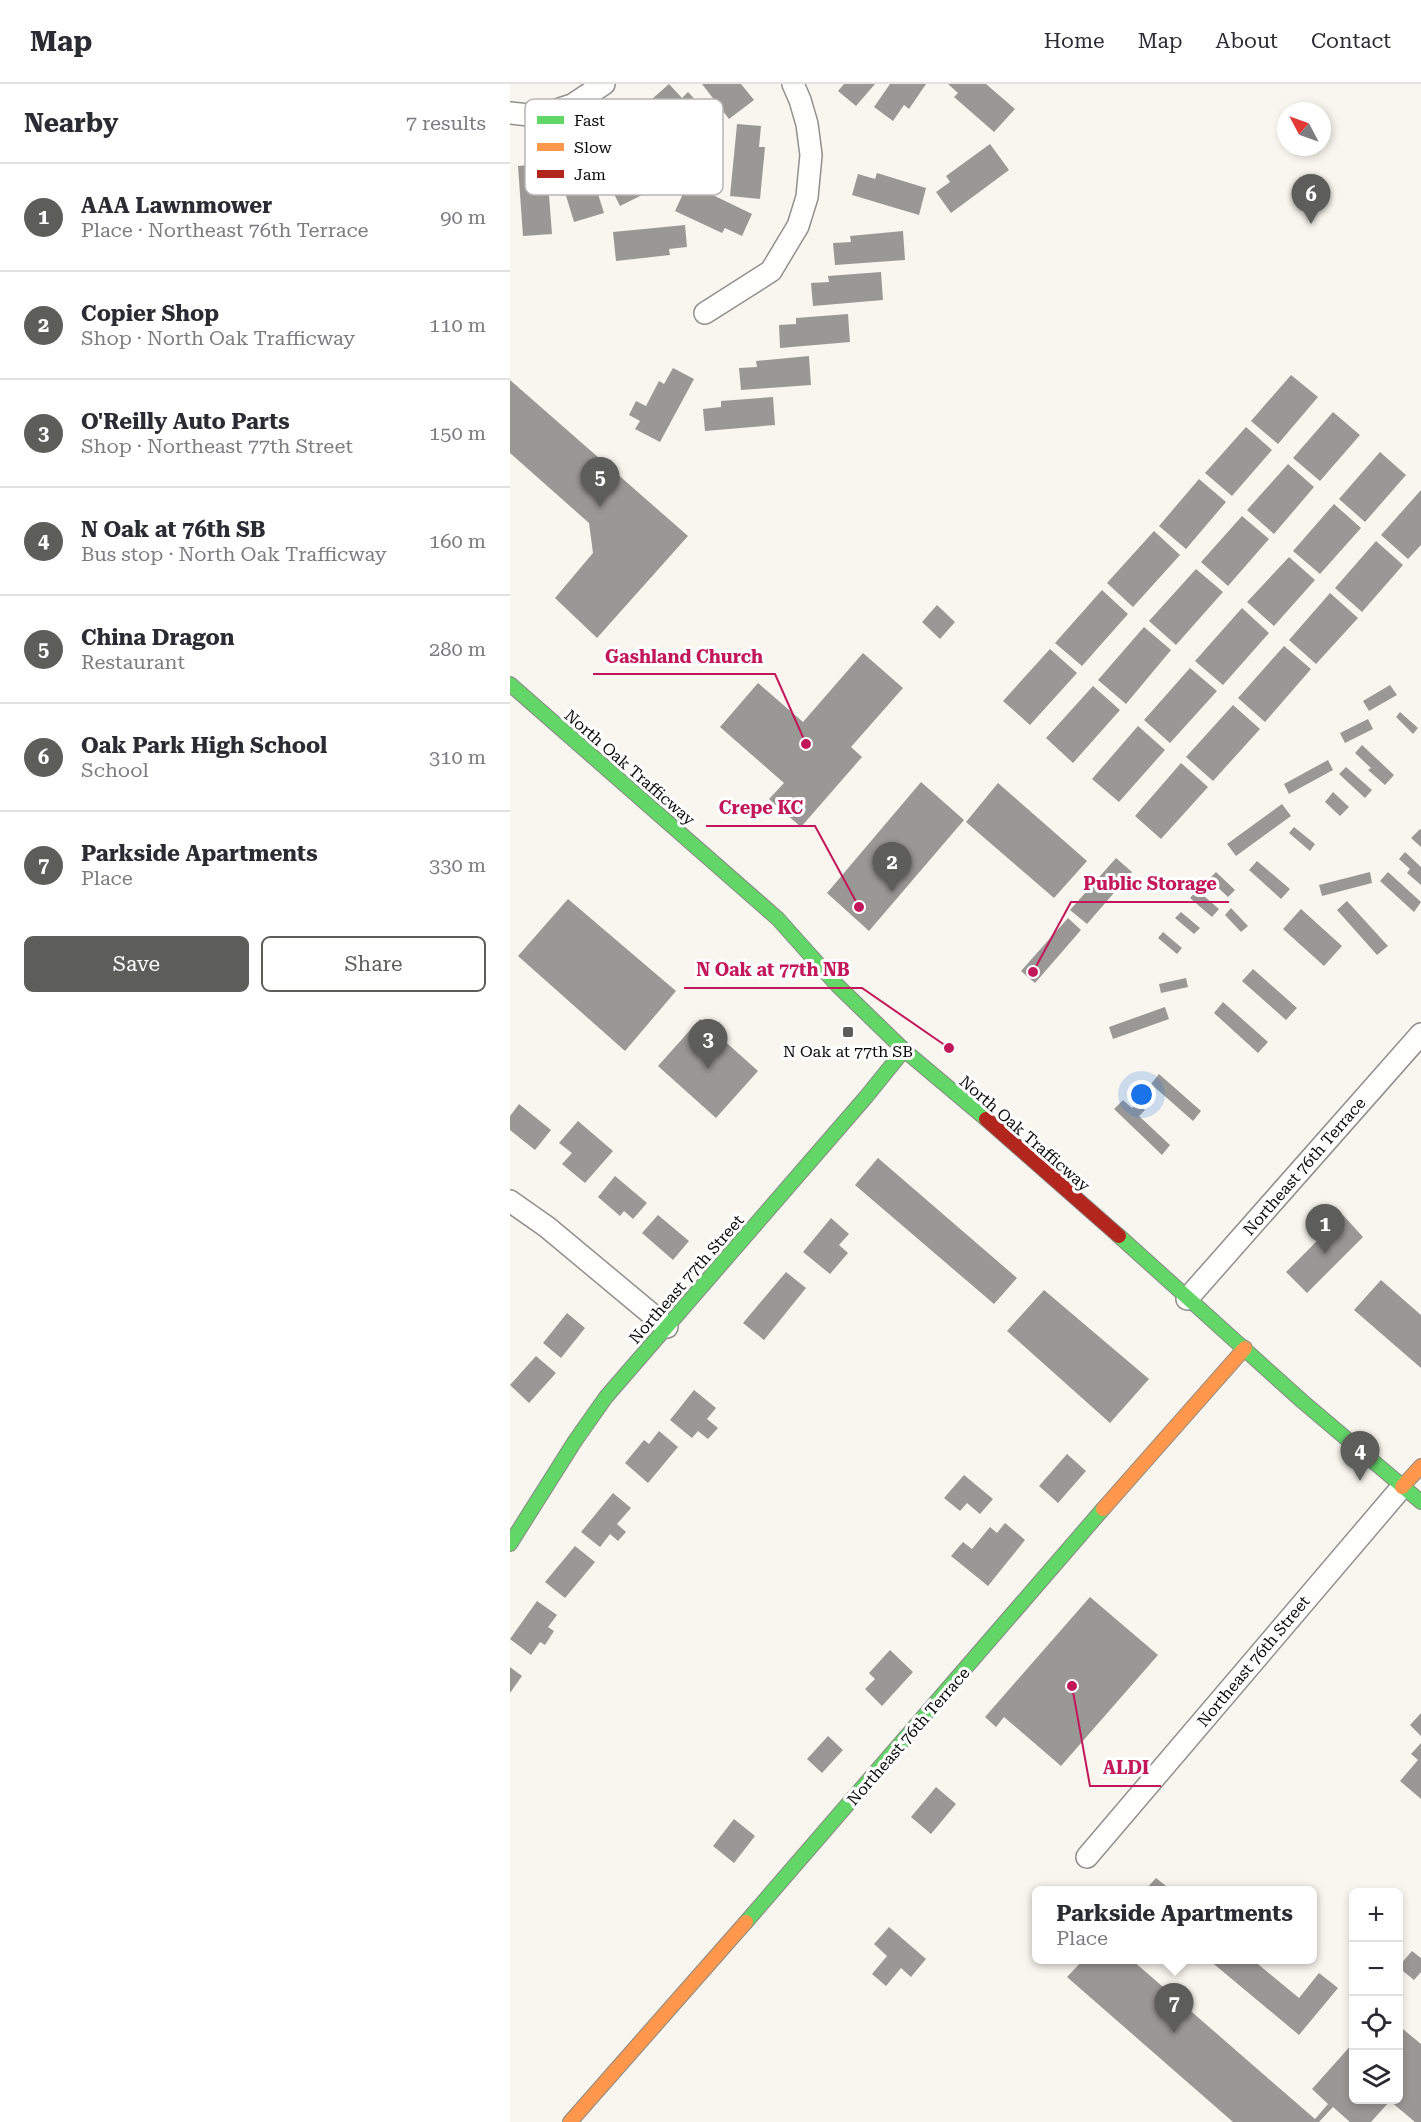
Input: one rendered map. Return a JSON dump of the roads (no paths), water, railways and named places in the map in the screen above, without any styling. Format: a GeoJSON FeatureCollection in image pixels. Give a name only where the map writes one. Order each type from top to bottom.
{"type":"FeatureCollection","features":[{"type":"Feature","properties":{"kind":"street"},"geometry":{"type":"LineString","coordinates":[[581,99],[604,84]]}},
{"type":"Feature","properties":{"kind":"street"},"geometry":{"type":"LineString","coordinates":[[705,313],[771,271],[798,226],[807,196],[811,155],[807,124],[793,84]]}},
{"type":"Feature","properties":{"kind":"street"},"geometry":{"type":"LineString","coordinates":[[510,113],[525,115]]}},
{"type":"Feature","properties":{"kind":"street","name":"North Oak Trafficway"},"geometry":{"type":"LineString","coordinates":[[510,684],[778,919],[837,985],[904,1050],[1021,1149],[1302,1401],[1421,1502]]}},
{"type":"Feature","properties":{"kind":"street","name":"Northeast 76th Terrace"},"geometry":{"type":"LineString","coordinates":[[1187,1299],[1421,1034]]}},
{"type":"Feature","properties":{"kind":"street","name":"Northeast 77th Street"},"geometry":{"type":"LineString","coordinates":[[510,1544],[516,1520],[545,1491],[575,1441],[606,1397],[904,1050]]}},
{"type":"Feature","properties":{"kind":"street"},"geometry":{"type":"LineString","coordinates":[[510,1200],[553,1232],[667,1327]]}},
{"type":"Feature","properties":{"kind":"street","name":"Northeast 76th Terrace"},"geometry":{"type":"LineString","coordinates":[[570,2122],[758,1909],[1072,1543],[1245,1348]]}},
{"type":"Feature","properties":{"kind":"street","name":"Northeast 76th Street"},"geometry":{"type":"LineString","coordinates":[[1087,1857],[1421,1466]]}},
{"type":"Feature","properties":{"kind":"place","name":"Oak Park High School"},"geometry":{"type":"Point","coordinates":[1311,224]}},
{"type":"Feature","properties":{"kind":"place","name":"China Dragon"},"geometry":{"type":"Point","coordinates":[600,507]}},
{"type":"Feature","properties":{"kind":"place","name":"Gashland Church"},"geometry":{"type":"Point","coordinates":[806,744]}},
{"type":"Feature","properties":{"kind":"place","name":"Copier Shop"},"geometry":{"type":"Point","coordinates":[892,892]}},
{"type":"Feature","properties":{"kind":"place","name":"Crepe KC"},"geometry":{"type":"Point","coordinates":[859,907]}},
{"type":"Feature","properties":{"kind":"place","name":"Public Storage"},"geometry":{"type":"Point","coordinates":[1033,972]}},
{"type":"Feature","properties":{"kind":"place","name":"N Oak at 77th SB"},"geometry":{"type":"Point","coordinates":[848,1032]}},
{"type":"Feature","properties":{"kind":"place","name":"N Oak at 77th NB"},"geometry":{"type":"Point","coordinates":[949,1048]}},
{"type":"Feature","properties":{"kind":"place","name":"O'Reilly Auto Parts"},"geometry":{"type":"Point","coordinates":[708,1069]}},
{"type":"Feature","properties":{"kind":"place","name":"AAA Lawnmower"},"geometry":{"type":"Point","coordinates":[1325,1254]}},
{"type":"Feature","properties":{"kind":"place","name":"N Oak at 76th SB"},"geometry":{"type":"Point","coordinates":[1360,1481]}},
{"type":"Feature","properties":{"kind":"place","name":"ALDI"},"geometry":{"type":"Point","coordinates":[1072,1686]}},
{"type":"Feature","properties":{"kind":"place","name":"Parkside Apartments"},"geometry":{"type":"Point","coordinates":[1174,2033]}}]}
